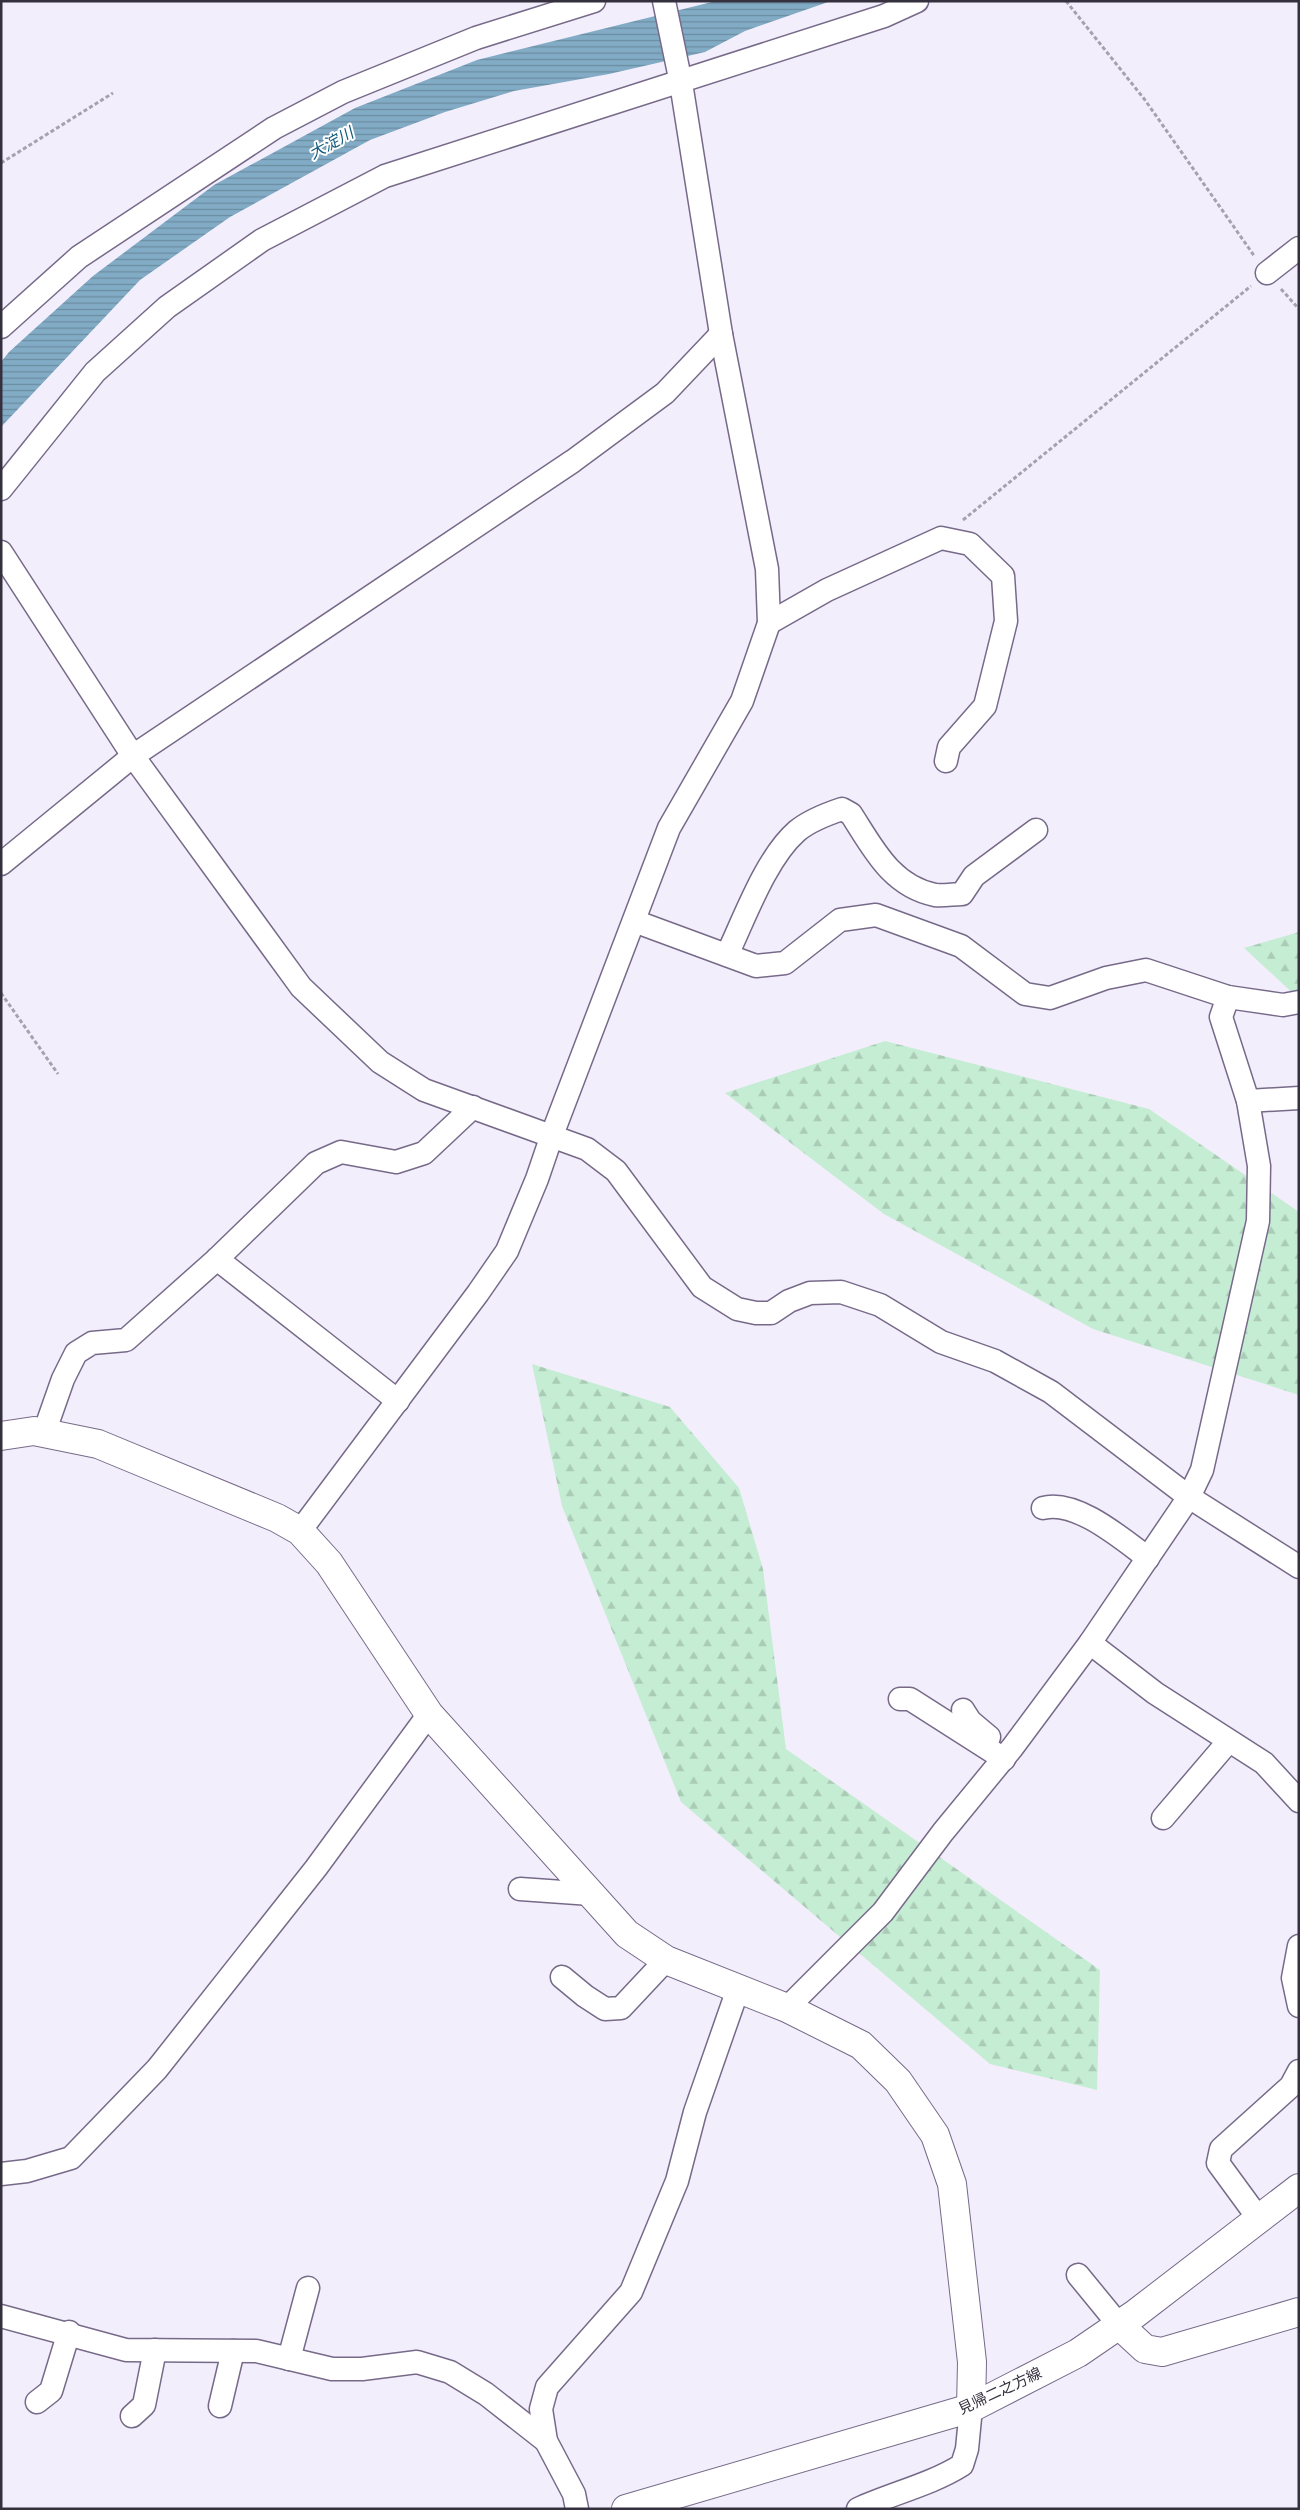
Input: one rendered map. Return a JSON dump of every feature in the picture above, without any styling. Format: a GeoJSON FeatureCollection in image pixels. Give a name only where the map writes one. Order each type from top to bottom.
{"type":"FeatureCollection","features":[{"type":"Feature","properties":{"kind":"street"},"geometry":{"type":"LineString","coordinates":[[1,327],[79,257],[274,128],[343,92],[476,38],[594,1]]}},
{"type":"Feature","properties":{"kind":"street"},"geometry":{"type":"LineString","coordinates":[[300,1531],[478,1294],[507,1251],[537,1180],[552,1135],[669,828],[742,701],[769,623],[767,569],[721,334],[680,75],[664,1]]}},
{"type":"Feature","properties":{"kind":"street"},"geometry":{"type":"LineString","coordinates":[[1,489],[95,372],[167,307],[262,240],[385,176],[680,75],[884,16],[917,1]]}},
{"type":"Feature","properties":{"kind":"street"},"geometry":{"type":"LineString","coordinates":[[1267,273],[1299,248]]}},
{"type":"Feature","properties":{"kind":"street"},"geometry":{"type":"LineString","coordinates":[[1,864],[134,756],[573,461],[665,393],[721,334]]}},
{"type":"Feature","properties":{"kind":"street"},"geometry":{"type":"LineString","coordinates":[[769,623],[827,590],[941,538],[970,544],[1003,576],[1006,621],[985,706],[949,747],[946,761]]}},
{"type":"Feature","properties":{"kind":"street"},"geometry":{"type":"LineString","coordinates":[[1,552],[134,756],[301,987],[380,1062],[396,1074],[424,1090],[587,1149],[616,1171],[702,1288],[737,1309],[771,1314],[788,1301],[810,1293],[841,1292],[880,1305],[941,1342],[995,1361],[1051,1392],[1189,1498],[1299,1567]]}},
{"type":"Feature","properties":{"kind":"street"},"geometry":{"type":"LineString","coordinates":[[727,955],[775,855],[798,831],[828,814],[842,809],[851,814],[886,869],[906,882],[935,895],[962,894],[974,876],[1036,830]]}},
{"type":"Feature","properties":{"kind":"street"},"geometry":{"type":"LineString","coordinates":[[634,921],[756,966],[785,963],[840,920],[876,915],[961,946],[1025,994],[1050,998],[1106,978],[1146,970],[1228,997],[1283,1005],[1299,1002]]}},
{"type":"Feature","properties":{"kind":"street"},"geometry":{"type":"LineString","coordinates":[[787,2008],[883,1912],[943,1832],[1008,1754],[1090,1643],[1189,1498],[1202,1470],[1258,1221],[1259,1166],[1248,1101],[1221,1017],[1228,997]]}},
{"type":"Feature","properties":{"kind":"street"},"geometry":{"type":"LineString","coordinates":[[1248,1101],[1299,1098]]}},
{"type":"Feature","properties":{"kind":"street"},"geometry":{"type":"LineString","coordinates":[[44,1433],[63,1379],[76,1353],[92,1342],[126,1340],[217,1259],[316,1163],[341,1152],[396,1162],[424,1153],[473,1107]]}},
{"type":"Feature","properties":{"kind":"street"},"geometry":{"type":"LineString","coordinates":[[217,1259],[398,1401]]}},
{"type":"Feature","properties":{"kind":"street"},"geometry":{"type":"LineString","coordinates":[[1,1436],[34,1431],[98,1444],[277,1518],[300,1531],[329,1563],[429,1714],[627,1934],[666,1960],[787,2008],[860,2045],[898,2081],[935,2135],[952,2184],[972,2362],[971,2408],[967,2449],[962,2465],[896,2502],[858,2509]]}},
{"type":"Feature","properties":{"kind":"street"},"geometry":{"type":"LineString","coordinates":[[1043,1508],[1052,1505],[1087,1517],[1148,1558]]}},
{"type":"Feature","properties":{"kind":"street"},"geometry":{"type":"LineString","coordinates":[[1090,1643],[1155,1693],[1228,1742],[1264,1763],[1299,1800]]}},
{"type":"Feature","properties":{"kind":"street"},"geometry":{"type":"LineString","coordinates":[[900,1699],[910,1699],[1008,1754]]}},
{"type":"Feature","properties":{"kind":"street"},"geometry":{"type":"LineString","coordinates":[[963,1710],[970,1721],[1008,1754]]}},
{"type":"Feature","properties":{"kind":"street"},"geometry":{"type":"LineString","coordinates":[[1,2174],[28,2171],[71,2158],[157,2069],[316,1868],[429,1714]]}},
{"type":"Feature","properties":{"kind":"street"},"geometry":{"type":"LineString","coordinates":[[1163,1818],[1228,1742]]}},
{"type":"Feature","properties":{"kind":"street"},"geometry":{"type":"LineString","coordinates":[[520,1889],[591,1894]]}},
{"type":"Feature","properties":{"kind":"street"},"geometry":{"type":"LineString","coordinates":[[1299,1946],[1293,1978],[1299,2006]]}},
{"type":"Feature","properties":{"kind":"street"},"geometry":{"type":"LineString","coordinates":[[562,1976],[585,1996],[605,2009],[621,2008],[666,1960]]}},
{"type":"Feature","properties":{"kind":"street"},"geometry":{"type":"LineString","coordinates":[[577,2509],[574,2494],[546,2441],[541,2409],[547,2387],[631,2292],[677,2181],[695,2112],[738,1989]]}},
{"type":"Feature","properties":{"kind":"street"},"geometry":{"type":"LineString","coordinates":[[1259,2219],[1218,2163],[1221,2149],[1292,2086],[1299,2071]]}},
{"type":"Feature","properties":{"kind":"street","name":"見帰二之方線"},"geometry":{"type":"LineString","coordinates":[[626,2509],[971,2408],[1078,2353],[1120,2324],[1299,2188]]}},
{"type":"Feature","properties":{"kind":"street"},"geometry":{"type":"LineString","coordinates":[[1078,2274],[1120,2324],[1145,2349],[1162,2352],[1299,2312]]}},
{"type":"Feature","properties":{"kind":"street"},"geometry":{"type":"LineString","coordinates":[[289,2359],[308,2288]]}},
{"type":"Feature","properties":{"kind":"street"},"geometry":{"type":"LineString","coordinates":[[1,2316],[68,2332],[126,2350],[256,2351],[332,2369],[417,2362],[450,2372],[486,2394],[546,2441]]}},
{"type":"Feature","properties":{"kind":"street"},"geometry":{"type":"LineString","coordinates":[[37,2402],[51,2391],[68,2332]]}},
{"type":"Feature","properties":{"kind":"street"},"geometry":{"type":"LineString","coordinates":[[132,2416],[144,2405],[155,2350]]}},
{"type":"Feature","properties":{"kind":"street"},"geometry":{"type":"LineString","coordinates":[[220,2406],[233,2351]]}},
{"type":"Feature","properties":{"kind":"path"},"geometry":{"type":"LineString","coordinates":[[1066,1],[1145,100],[1267,273],[1299,309]]}},
{"type":"Feature","properties":{"kind":"path"},"geometry":{"type":"LineString","coordinates":[[1,163],[113,93]]}},
{"type":"Feature","properties":{"kind":"path"},"geometry":{"type":"LineString","coordinates":[[941,538],[1267,273]]}},
{"type":"Feature","properties":{"kind":"path"},"geometry":{"type":"LineString","coordinates":[[1,992],[58,1074]]}},
{"type":"Feature","properties":{"kind":"green space"},"geometry":{"type":"Polygon","coordinates":[[[1299,932],[1299,999],[1244,948],[1299,932]]]}},
{"type":"Feature","properties":{"kind":"green space"},"geometry":{"type":"Polygon","coordinates":[[[885,1041],[1149,1109],[1299,1212],[1299,1395],[1093,1329],[884,1214],[725,1093],[885,1041]]]}},
{"type":"Feature","properties":{"kind":"green space"},"geometry":{"type":"Polygon","coordinates":[[[532,1364],[670,1407],[739,1488],[763,1569],[786,1749],[1100,1970],[1097,2090],[990,2064],[681,1802],[562,1506],[532,1364]]]}},
{"type":"Feature","properties":{"kind":"water","name":"大淀川"},"geometry":{"type":"Polygon","coordinates":[[[716,1],[831,1],[745,31],[705,52],[609,74],[514,91],[445,112],[370,140],[230,217],[140,280],[1,427],[1,362],[9,352],[93,276],[214,185],[355,108],[477,60],[716,1]]]}}]}
